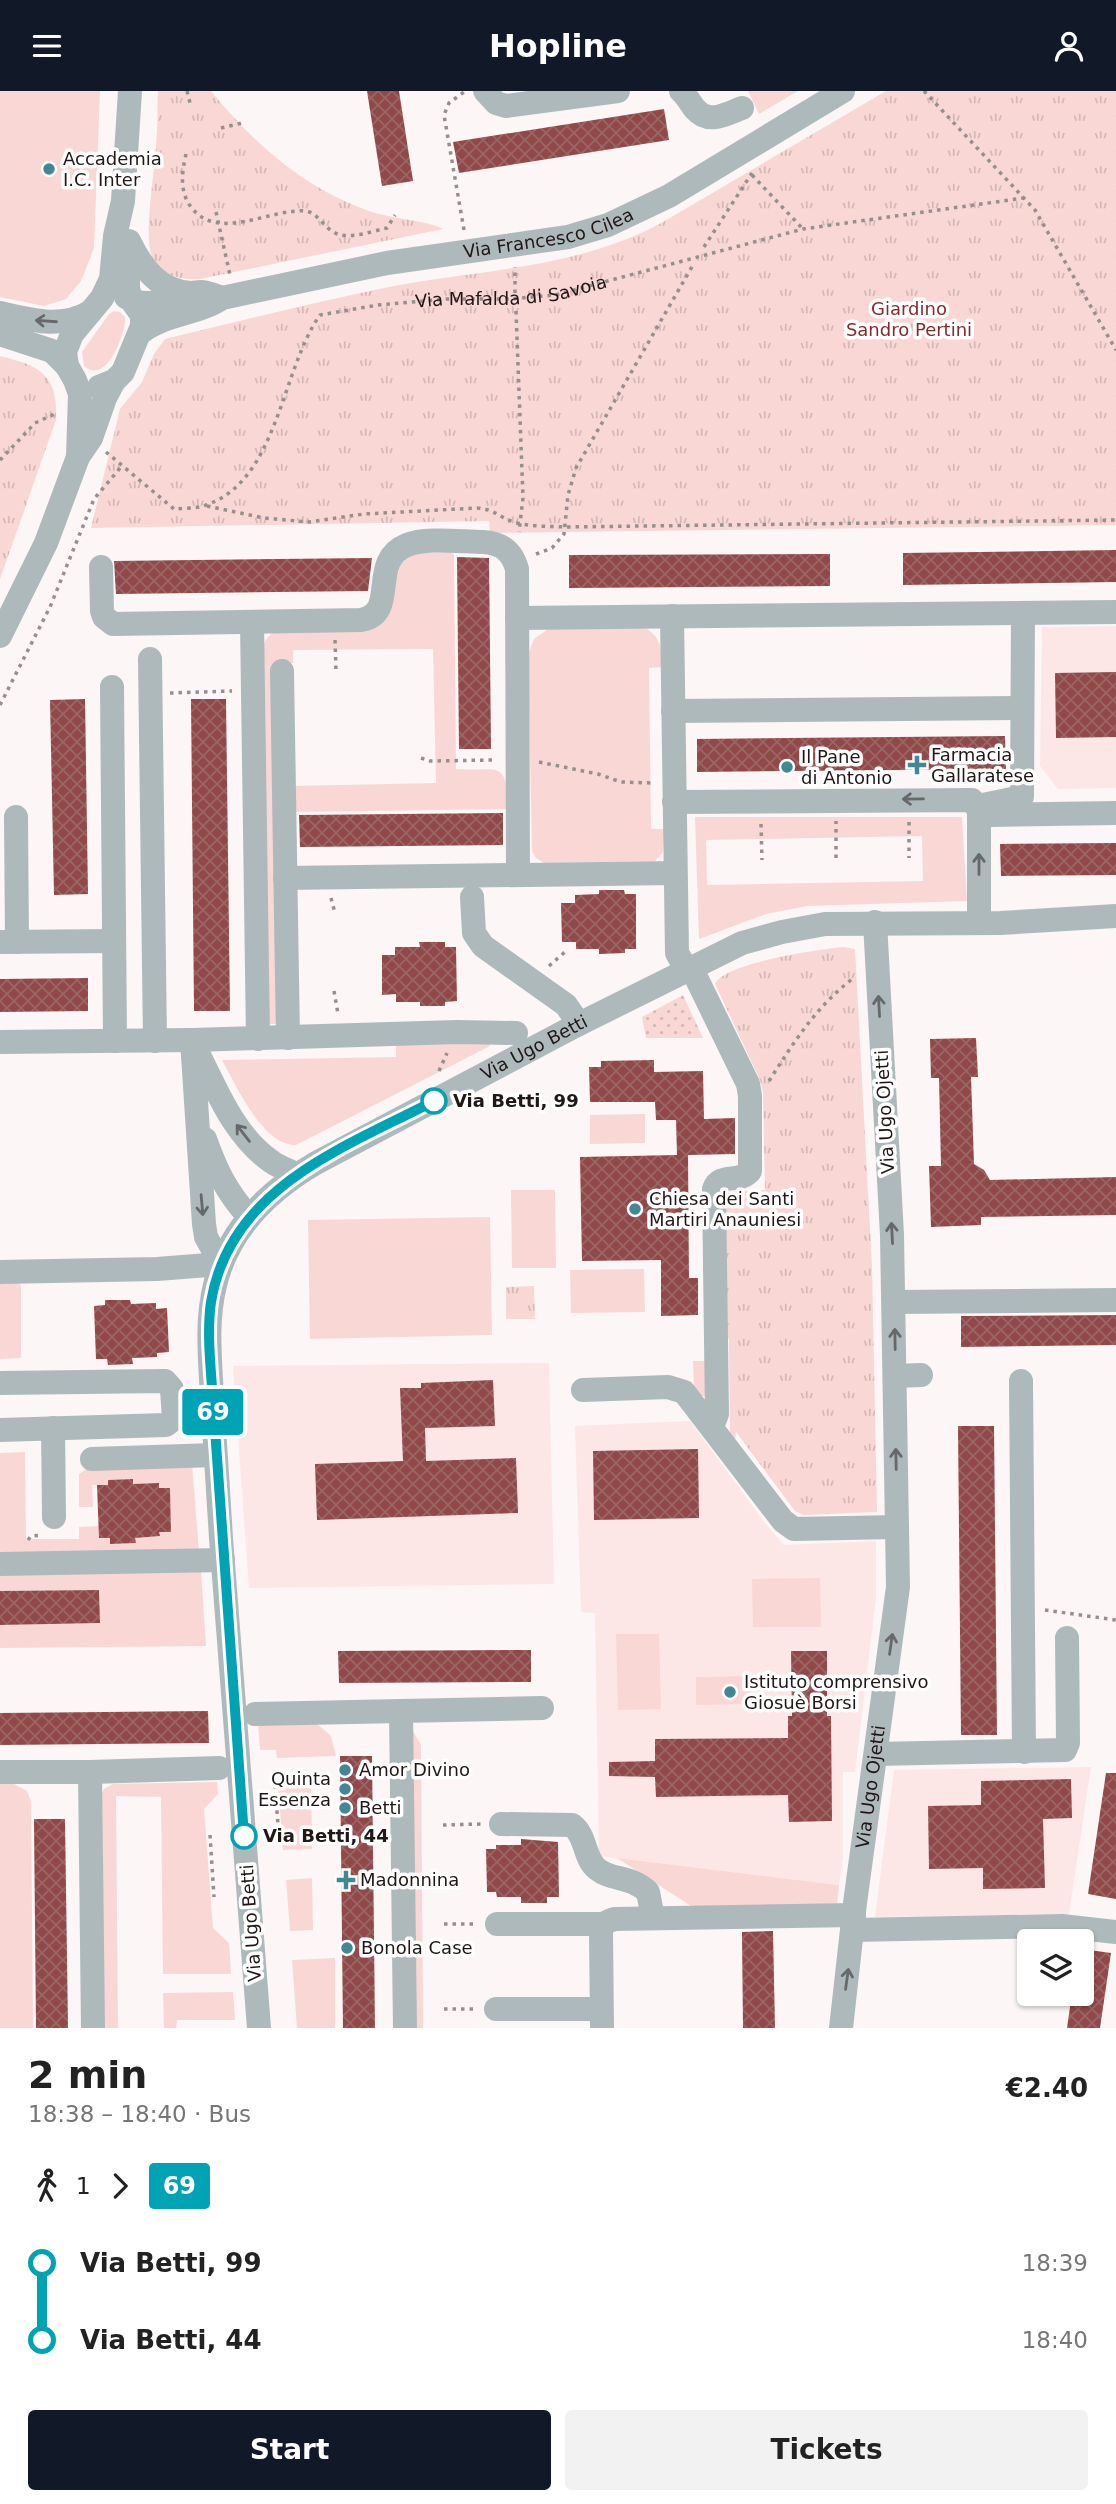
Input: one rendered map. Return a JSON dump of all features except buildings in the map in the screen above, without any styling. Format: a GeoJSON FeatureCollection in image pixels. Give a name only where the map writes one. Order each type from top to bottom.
{"type":"FeatureCollection","features":[{"type":"Feature","properties":{"kind":"street"},"geometry":{"type":"LineString","coordinates":[[78,457],[81,403],[65,352],[68,340],[96,305],[112,273],[123,201],[130,91]]}},
{"type":"Feature","properties":{"kind":"street"},"geometry":{"type":"LineString","coordinates":[[485,91],[496,103],[506,106],[618,91]]}},
{"type":"Feature","properties":{"kind":"street"},"geometry":{"type":"LineString","coordinates":[[681,91],[702,115],[709,118],[742,108]]}},
{"type":"Feature","properties":{"kind":"street","name":"Via Francesco Cilea"},"geometry":{"type":"LineString","coordinates":[[96,305],[115,293],[140,303],[156,302],[218,288],[568,237],[627,217],[669,196],[843,91]]}},
{"type":"Feature","properties":{"kind":"street"},"geometry":{"type":"LineString","coordinates":[[0,636],[46,543],[78,457],[96,429],[105,398],[125,367],[144,321],[132,301],[127,280],[128,221],[123,201]]}},
{"type":"Feature","properties":{"kind":"street"},"geometry":{"type":"LineString","coordinates":[[128,240],[152,277],[178,292],[218,288]]}},
{"type":"Feature","properties":{"kind":"street","name":"Via Francesco Cilea"},"geometry":{"type":"LineString","coordinates":[[139,334],[154,324],[209,307],[218,288]]}},
{"type":"Feature","properties":{"kind":"street"},"geometry":{"type":"LineString","coordinates":[[0,313],[55,323],[73,320],[96,305]]}},
{"type":"Feature","properties":{"kind":"street"},"geometry":{"type":"LineString","coordinates":[[0,334],[58,354],[71,373],[94,388],[114,381]]}},
{"type":"Feature","properties":{"kind":"street"},"geometry":{"type":"LineString","coordinates":[[101,567],[102,611],[104,617],[113,624],[334,621],[367,619],[377,611],[382,601],[385,569],[396,551],[405,545],[422,542],[494,543],[506,549],[515,562],[518,875]]}},
{"type":"Feature","properties":{"kind":"street"},"geometry":{"type":"LineString","coordinates":[[517,618],[1116,612]]}},
{"type":"Feature","properties":{"kind":"street"},"geometry":{"type":"LineString","coordinates":[[978,810],[1022,797],[1023,613]]}},
{"type":"Feature","properties":{"kind":"street"},"geometry":{"type":"LineString","coordinates":[[672,616],[677,953],[688,968],[750,1090],[750,1171],[745,1177],[721,1179],[714,1189],[717,1414],[712,1427]]}},
{"type":"Feature","properties":{"kind":"street"},"geometry":{"type":"LineString","coordinates":[[252,622],[258,1039]]}},
{"type":"Feature","properties":{"kind":"street"},"geometry":{"type":"LineString","coordinates":[[150,659],[155,1041]]}},
{"type":"Feature","properties":{"kind":"street"},"geometry":{"type":"LineString","coordinates":[[282,671],[288,1038]]}},
{"type":"Feature","properties":{"kind":"street"},"geometry":{"type":"LineString","coordinates":[[112,687],[115,1041]]}},
{"type":"Feature","properties":{"kind":"street"},"geometry":{"type":"LineString","coordinates":[[673,711],[1022,708]]}},
{"type":"Feature","properties":{"kind":"street"},"geometry":{"type":"LineString","coordinates":[[674,792],[761,801],[968,799],[978,810],[979,923]]}},
{"type":"Feature","properties":{"kind":"street"},"geometry":{"type":"LineString","coordinates":[[978,810],[1116,813]]}},
{"type":"Feature","properties":{"kind":"street"},"geometry":{"type":"LineString","coordinates":[[16,817],[9,942],[114,941]]}},
{"type":"Feature","properties":{"kind":"street"},"geometry":{"type":"LineString","coordinates":[[285,878],[675,873]]}},
{"type":"Feature","properties":{"kind":"street"},"geometry":{"type":"LineString","coordinates":[[472,897],[474,933],[483,946],[566,1005],[579,1024]]}},
{"type":"Feature","properties":{"kind":"street","name":"Via Ugo Betti"},"geometry":{"type":"LineString","coordinates":[[258,2028],[215,1455],[209,1322],[221,1264],[238,1231],[265,1198],[296,1174],[579,1024],[742,943],[825,924],[979,923],[1116,916]]}},
{"type":"Feature","properties":{"kind":"street","name":"Via Ugo Ojetti"},"geometry":{"type":"LineString","coordinates":[[841,2028],[898,1599],[895,1376],[906,1301],[875,922]]}},
{"type":"Feature","properties":{"kind":"street"},"geometry":{"type":"LineString","coordinates":[[0,1042],[516,1033]]}},
{"type":"Feature","properties":{"kind":"street"},"geometry":{"type":"LineString","coordinates":[[192,1040],[223,1105],[246,1138],[271,1161],[296,1174]]}},
{"type":"Feature","properties":{"kind":"street"},"geometry":{"type":"LineString","coordinates":[[0,1272],[157,1269],[221,1264],[206,1237],[204,1224],[192,1040]]}},
{"type":"Feature","properties":{"kind":"street"},"geometry":{"type":"LineString","coordinates":[[198,1112],[221,1178],[230,1195],[249,1217]]}},
{"type":"Feature","properties":{"kind":"street"},"geometry":{"type":"LineString","coordinates":[[906,1301],[1116,1300]]}},
{"type":"Feature","properties":{"kind":"street"},"geometry":{"type":"LineString","coordinates":[[895,1376],[921,1375]]}},
{"type":"Feature","properties":{"kind":"street"},"geometry":{"type":"LineString","coordinates":[[0,1383],[161,1380],[170,1385],[173,1410],[172,1422],[166,1425],[0,1430]]}},
{"type":"Feature","properties":{"kind":"street"},"geometry":{"type":"LineString","coordinates":[[1021,1381],[1024,1752]]}},
{"type":"Feature","properties":{"kind":"street"},"geometry":{"type":"LineString","coordinates":[[583,1390],[668,1387],[679,1389],[689,1397],[788,1527],[802,1530],[897,1527]]}},
{"type":"Feature","properties":{"kind":"street"},"geometry":{"type":"LineString","coordinates":[[173,1410],[213,1407]]}},
{"type":"Feature","properties":{"kind":"street"},"geometry":{"type":"LineString","coordinates":[[53,1429],[54,1517]]}},
{"type":"Feature","properties":{"kind":"street"},"geometry":{"type":"LineString","coordinates":[[92,1459],[215,1455]]}},
{"type":"Feature","properties":{"kind":"street"},"geometry":{"type":"LineString","coordinates":[[0,1564],[223,1560]]}},
{"type":"Feature","properties":{"kind":"street"},"geometry":{"type":"LineString","coordinates":[[876,1754],[1061,1751],[1068,1747],[1067,1637]]}},
{"type":"Feature","properties":{"kind":"street"},"geometry":{"type":"LineString","coordinates":[[254,1714],[542,1708]]}},
{"type":"Feature","properties":{"kind":"street"},"geometry":{"type":"LineString","coordinates":[[401,1711],[405,2028]]}},
{"type":"Feature","properties":{"kind":"street"},"geometry":{"type":"LineString","coordinates":[[0,1772],[219,1768]]}},
{"type":"Feature","properties":{"kind":"street"},"geometry":{"type":"LineString","coordinates":[[90,1772],[93,2028]]}},
{"type":"Feature","properties":{"kind":"street"},"geometry":{"type":"LineString","coordinates":[[501,1824],[572,1825],[583,1837],[588,1856],[598,1869],[633,1881],[648,1892],[653,1918]]}},
{"type":"Feature","properties":{"kind":"street"},"geometry":{"type":"LineString","coordinates":[[497,1924],[603,1924],[615,1919],[653,1918],[1062,1926],[1116,1932]]}},
{"type":"Feature","properties":{"kind":"street"},"geometry":{"type":"LineString","coordinates":[[496,2009],[601,2019],[603,1924]]}},
{"type":"Feature","properties":{"kind":"path"},"geometry":{"type":"LineString","coordinates":[[187,91],[191,107]]}},
{"type":"Feature","properties":{"kind":"path"},"geometry":{"type":"LineString","coordinates":[[464,230],[444,115],[449,103],[466,91]]}},
{"type":"Feature","properties":{"kind":"path"},"geometry":{"type":"LineString","coordinates":[[924,91],[1024,198],[1044,224],[1116,350]]}},
{"type":"Feature","properties":{"kind":"path"},"geometry":{"type":"LineString","coordinates":[[221,128],[242,123]]}},
{"type":"Feature","properties":{"kind":"path"},"geometry":{"type":"LineString","coordinates":[[186,154],[182,176],[186,201],[202,218],[219,223],[306,211],[316,215],[330,231],[347,236],[387,228],[395,215]]}},
{"type":"Feature","properties":{"kind":"path"},"geometry":{"type":"LineString","coordinates":[[704,247],[756,166]]}},
{"type":"Feature","properties":{"kind":"path"},"geometry":{"type":"LineString","coordinates":[[751,174],[803,229]]}},
{"type":"Feature","properties":{"kind":"path","name":"Via Mafalda di Savoia"},"geometry":{"type":"LineString","coordinates":[[103,449],[121,467],[174,509],[205,506],[233,491],[256,462],[278,415],[310,329],[320,315],[378,305],[445,299],[510,299],[555,295],[803,229],[1024,198]]}},
{"type":"Feature","properties":{"kind":"path"},"geometry":{"type":"LineString","coordinates":[[216,212],[219,223],[218,288]]}},
{"type":"Feature","properties":{"kind":"path"},"geometry":{"type":"LineString","coordinates":[[515,264],[515,293]]}},
{"type":"Feature","properties":{"kind":"path"},"geometry":{"type":"LineString","coordinates":[[515,562],[552,548],[561,539],[568,495],[576,468],[693,265]]}},
{"type":"Feature","properties":{"kind":"path"},"geometry":{"type":"LineString","coordinates":[[516,311],[523,498],[521,523]]}},
{"type":"Feature","properties":{"kind":"path"},"geometry":{"type":"LineString","coordinates":[[0,460],[34,423],[60,412],[64,414]]}},
{"type":"Feature","properties":{"kind":"path"},"geometry":{"type":"LineString","coordinates":[[0,705],[50,607],[94,499],[121,467]]}},
{"type":"Feature","properties":{"kind":"path"},"geometry":{"type":"LineString","coordinates":[[205,506],[264,518],[309,522],[364,515],[477,508],[494,510],[521,523],[565,527],[1116,520]]}},
{"type":"Feature","properties":{"kind":"path"},"geometry":{"type":"LineString","coordinates":[[334,621],[336,670]]}},
{"type":"Feature","properties":{"kind":"path"},"geometry":{"type":"LineString","coordinates":[[151,694],[253,690]]}},
{"type":"Feature","properties":{"kind":"path"},"geometry":{"type":"LineString","coordinates":[[421,758],[430,761],[518,760],[587,771],[621,782],[644,784],[674,792]]}},
{"type":"Feature","properties":{"kind":"path"},"geometry":{"type":"LineString","coordinates":[[835,800],[836,858]]}},
{"type":"Feature","properties":{"kind":"path"},"geometry":{"type":"LineString","coordinates":[[908,800],[909,858]]}},
{"type":"Feature","properties":{"kind":"path"},"geometry":{"type":"LineString","coordinates":[[761,801],[762,860]]}},
{"type":"Feature","properties":{"kind":"path"},"geometry":{"type":"LineString","coordinates":[[767,1084],[813,1015],[827,1000],[860,974]]}},
{"type":"Feature","properties":{"kind":"path"},"geometry":{"type":"LineString","coordinates":[[1023,1607],[1116,1620]]}},
{"type":"Feature","properties":{"kind":"path"},"geometry":{"type":"LineString","coordinates":[[275,1785],[279,1838]]}},
{"type":"Feature","properties":{"kind":"path"},"geometry":{"type":"LineString","coordinates":[[443,1825],[501,1824]]}},
{"type":"Feature","properties":{"kind":"path"},"geometry":{"type":"LineString","coordinates":[[209,1835],[214,1897]]}},
{"type":"Feature","properties":{"kind":"path"},"geometry":{"type":"LineString","coordinates":[[443,1924],[497,1924]]}},
{"type":"Feature","properties":{"kind":"path"},"geometry":{"type":"LineString","coordinates":[[444,2009],[496,2009]]}},
{"type":"Feature","properties":{"kind":"shaded area"},"geometry":{"type":"Polygon","coordinates":[[[1116,626],[1116,788],[1058,789],[1040,766],[1042,627],[1116,626]]]}},
{"type":"Feature","properties":{"kind":"shaded area"},"geometry":{"type":"Polygon","coordinates":[[[549,1363],[554,1584],[249,1588],[233,1366],[549,1363]]]}},
{"type":"Feature","properties":{"kind":"shaded area","name":"Istituto comprensivo Giosuè Borsi"},"geometry":{"type":"Polygon","coordinates":[[[690,1421],[784,1545],[876,1541],[876,1598],[855,1772],[843,1772],[843,1857],[839,1885],[599,1856],[595,1613],[581,1612],[575,1426],[690,1421]]]}},
{"type":"Feature","properties":{"kind":"shaded area"},"geometry":{"type":"Polygon","coordinates":[[[1091,1767],[1069,1914],[875,1917],[894,1770],[1091,1767]]]}},
{"type":"Feature","properties":{"kind":"green space","name":"Accademia I.C. Inter"},"geometry":{"type":"Polygon","coordinates":[[[0,91],[100,91],[94,248],[81,281],[66,299],[44,306],[0,297],[0,91]]]}},
{"type":"Feature","properties":{"kind":"green space"},"geometry":{"type":"Polygon","coordinates":[[[158,91],[211,91],[263,146],[323,190],[369,211],[443,229],[200,279],[171,275],[154,261],[149,244],[158,91]]]}},
{"type":"Feature","properties":{"kind":"green space"},"geometry":{"type":"Polygon","coordinates":[[[748,91],[798,91],[759,114],[748,91]]]}},
{"type":"Feature","properties":{"kind":"green space","name":"Giardino Sandro Pertini"},"geometry":{"type":"Polygon","coordinates":[[[886,91],[1116,91],[1116,525],[490,533],[489,521],[91,528],[120,409],[142,382],[154,354],[165,339],[384,288],[526,266],[596,250],[663,222],[886,91]]]}},
{"type":"Feature","properties":{"kind":"green space"},"geometry":{"type":"Polygon","coordinates":[[[114,311],[125,317],[123,333],[108,363],[100,369],[92,370],[84,366],[82,352],[114,311]]]}},
{"type":"Feature","properties":{"kind":"green space"},"geometry":{"type":"Polygon","coordinates":[[[0,356],[26,364],[44,375],[54,392],[56,420],[0,579],[0,356]]]}},
{"type":"Feature","properties":{"kind":"green space"},"geometry":{"type":"Polygon","coordinates":[[[451,552],[454,555],[456,769],[498,771],[505,781],[510,809],[293,812],[292,786],[436,783],[433,649],[293,650],[293,663],[274,664],[278,1021],[269,1024],[263,646],[272,633],[359,629],[393,583],[400,564],[416,553],[451,552]]]}},
{"type":"Feature","properties":{"kind":"green space"},"geometry":{"type":"Polygon","coordinates":[[[551,627],[647,629],[658,641],[663,667],[649,668],[651,829],[664,829],[663,852],[655,861],[544,863],[536,858],[532,851],[528,655],[534,639],[551,627]]]}},
{"type":"Feature","properties":{"kind":"green space"},"geometry":{"type":"Polygon","coordinates":[[[695,817],[962,817],[967,901],[807,906],[766,914],[699,939],[695,817]],[[922,836],[706,840],[707,885],[923,881],[922,836]]]}},
{"type":"Feature","properties":{"kind":"green space"},"geometry":{"type":"Polygon","coordinates":[[[844,947],[855,949],[872,1267],[877,1512],[804,1515],[795,1511],[736,1432],[735,1441],[730,1435],[729,1339],[721,1338],[720,1192],[765,1190],[763,1092],[760,1080],[715,984],[722,976],[753,964],[795,954],[844,947]]]}},
{"type":"Feature","properties":{"kind":"green space"},"geometry":{"type":"Polygon","coordinates":[[[683,995],[703,1038],[646,1038],[642,1017],[683,995]]]}},
{"type":"Feature","properties":{"kind":"green space"},"geometry":{"type":"Polygon","coordinates":[[[488,1039],[490,1046],[296,1145],[272,1136],[262,1125],[243,1099],[222,1060],[396,1057],[396,1041],[488,1039]]]}},
{"type":"Feature","properties":{"kind":"green space"},"geometry":{"type":"Polygon","coordinates":[[[645,1114],[645,1143],[590,1144],[590,1115],[645,1114]]]}},
{"type":"Feature","properties":{"kind":"green space"},"geometry":{"type":"Polygon","coordinates":[[[511,1190],[555,1190],[556,1268],[512,1268],[511,1190]]]}},
{"type":"Feature","properties":{"kind":"green space"},"geometry":{"type":"Polygon","coordinates":[[[490,1217],[492,1335],[310,1339],[308,1220],[490,1217]]]}},
{"type":"Feature","properties":{"kind":"green space"},"geometry":{"type":"Polygon","coordinates":[[[644,1269],[645,1312],[571,1313],[570,1270],[644,1269]]]}},
{"type":"Feature","properties":{"kind":"green space"},"geometry":{"type":"Polygon","coordinates":[[[0,1282],[19,1283],[21,1286],[21,1358],[0,1359],[0,1282]]]}},
{"type":"Feature","properties":{"kind":"green space"},"geometry":{"type":"Polygon","coordinates":[[[534,1286],[535,1319],[506,1319],[506,1287],[534,1286]]]}},
{"type":"Feature","properties":{"kind":"green space"},"geometry":{"type":"Polygon","coordinates":[[[693,1361],[710,1361],[711,1396],[700,1396],[694,1386],[693,1361]]]}},
{"type":"Feature","properties":{"kind":"green space"},"geometry":{"type":"Polygon","coordinates":[[[25,1452],[26,1539],[79,1539],[79,1527],[99,1526],[99,1538],[110,1538],[111,1544],[135,1543],[135,1538],[159,1536],[159,1532],[171,1531],[170,1488],[159,1488],[158,1483],[133,1484],[133,1479],[108,1480],[108,1485],[92,1485],[93,1507],[79,1507],[79,1474],[88,1468],[192,1464],[199,1551],[0,1555],[0,1453],[25,1452]]]}},
{"type":"Feature","properties":{"kind":"green space"},"geometry":{"type":"Polygon","coordinates":[[[201,1570],[206,1646],[0,1648],[0,1625],[100,1623],[99,1590],[0,1591],[0,1573],[201,1570]]]}},
{"type":"Feature","properties":{"kind":"green space"},"geometry":{"type":"Polygon","coordinates":[[[820,1578],[821,1627],[753,1627],[752,1579],[820,1578]]]}},
{"type":"Feature","properties":{"kind":"green space"},"geometry":{"type":"Polygon","coordinates":[[[616,1634],[659,1634],[661,1709],[618,1710],[616,1634]]]}},
{"type":"Feature","properties":{"kind":"green space"},"geometry":{"type":"Polygon","coordinates":[[[751,1676],[751,1704],[696,1705],[696,1677],[751,1676]]]}},
{"type":"Feature","properties":{"kind":"green space"},"geometry":{"type":"Polygon","coordinates":[[[258,1723],[316,1723],[331,1736],[336,1756],[277,1758],[276,1750],[260,1750],[258,1723]]]}},
{"type":"Feature","properties":{"kind":"green space"},"geometry":{"type":"Polygon","coordinates":[[[410,1726],[421,1745],[423,2028],[413,2028],[410,1726]]]}},
{"type":"Feature","properties":{"kind":"green space"},"geometry":{"type":"Polygon","coordinates":[[[311,1780],[312,1849],[283,1850],[278,1782],[311,1780]]]}},
{"type":"Feature","properties":{"kind":"green space"},"geometry":{"type":"Polygon","coordinates":[[[217,1782],[218,1794],[204,1809],[213,1928],[229,1943],[231,1974],[163,1974],[161,1797],[116,1796],[118,2028],[103,2028],[102,1793],[113,1784],[217,1782]]]}},
{"type":"Feature","properties":{"kind":"green space"},"geometry":{"type":"Polygon","coordinates":[[[12,1783],[27,1791],[31,1802],[33,2028],[0,2028],[0,1784],[12,1783]]]}},
{"type":"Feature","properties":{"kind":"green space"},"geometry":{"type":"Polygon","coordinates":[[[617,1858],[839,1885],[837,1905],[691,1906],[617,1858]]]}},
{"type":"Feature","properties":{"kind":"green space"},"geometry":{"type":"Polygon","coordinates":[[[312,1878],[313,1930],[290,1931],[286,1880],[312,1878]]]}},
{"type":"Feature","properties":{"kind":"green space"},"geometry":{"type":"Polygon","coordinates":[[[335,1958],[335,2028],[297,2028],[292,1960],[335,1958]]]}},
{"type":"Feature","properties":{"kind":"green space"},"geometry":{"type":"Polygon","coordinates":[[[233,1992],[235,2020],[177,2020],[176,2028],[164,2028],[163,1993],[233,1992]]]}},
{"type":"Feature","properties":{"kind":"bus line","name":"69"},"geometry":{"type":"LineString","coordinates":[[244,1836],[209,1346],[209,1322],[215,1284],[221,1264],[238,1231],[265,1198],[296,1174],[434,1101]]}},
{"type":"Feature","properties":{"kind":"place","name":"Accademia I.C. Inter"},"geometry":{"type":"Point","coordinates":[49,169]}},
{"type":"Feature","properties":{"kind":"place","name":"Farmacia Gallaratese"},"geometry":{"type":"Point","coordinates":[917,765]}},
{"type":"Feature","properties":{"kind":"place","name":"Il Pane di Antonio"},"geometry":{"type":"Point","coordinates":[787,767]}},
{"type":"Feature","properties":{"kind":"place","name":"Via Betti, 99"},"geometry":{"type":"Point","coordinates":[434,1101]}},
{"type":"Feature","properties":{"kind":"place","name":"Chiesa dei Santi Martiri Anauniesi"},"geometry":{"type":"Point","coordinates":[635,1209]}},
{"type":"Feature","properties":{"kind":"place","name":"Istituto comprensivo Giosuè Borsi"},"geometry":{"type":"Point","coordinates":[730,1692]}},
{"type":"Feature","properties":{"kind":"place","name":"Amor Divino"},"geometry":{"type":"Point","coordinates":[345,1770]}},
{"type":"Feature","properties":{"kind":"place","name":"Quinta Essenza"},"geometry":{"type":"Point","coordinates":[345,1789]}},
{"type":"Feature","properties":{"kind":"place","name":"Betti"},"geometry":{"type":"Point","coordinates":[345,1808]}},
{"type":"Feature","properties":{"kind":"place","name":"Via Betti, 44"},"geometry":{"type":"Point","coordinates":[244,1836]}},
{"type":"Feature","properties":{"kind":"place","name":"Madonnina"},"geometry":{"type":"Point","coordinates":[346,1880]}},
{"type":"Feature","properties":{"kind":"place","name":"Bonola Case"},"geometry":{"type":"Point","coordinates":[347,1948]}}]}
